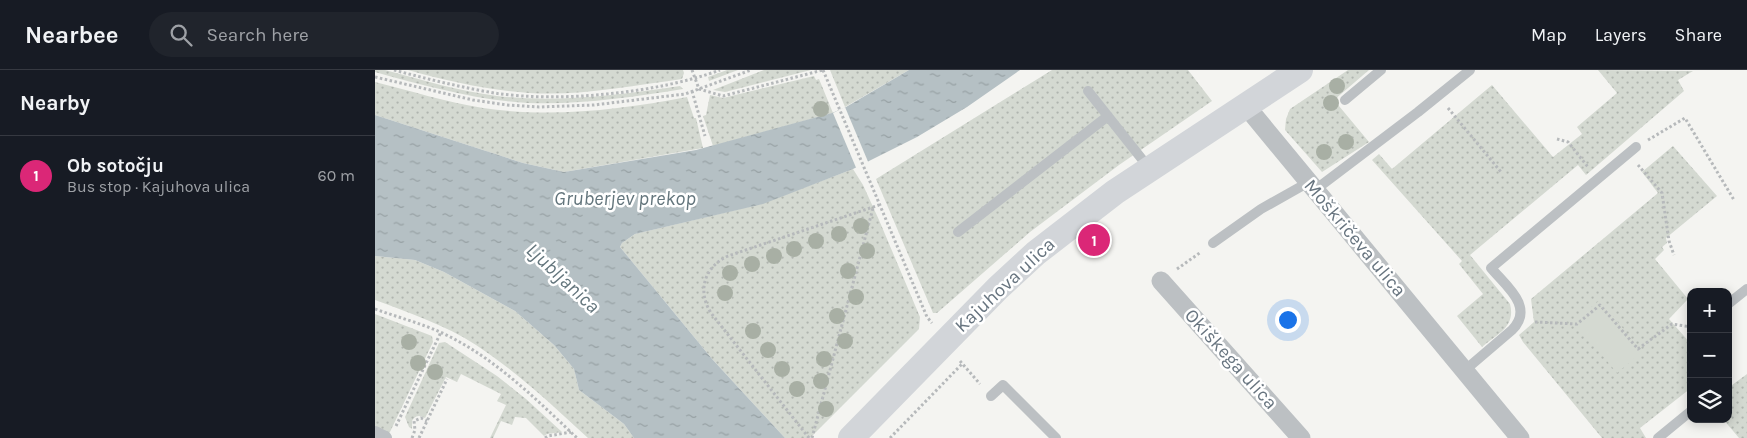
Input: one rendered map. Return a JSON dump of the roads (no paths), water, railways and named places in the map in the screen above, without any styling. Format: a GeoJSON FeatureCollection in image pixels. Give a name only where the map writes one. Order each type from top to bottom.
{"type":"FeatureCollection","features":[{"type":"Feature","properties":{"kind":"main road","name":"Kajuhova ulica"},"geometry":{"type":"LineString","coordinates":[[851,438],[998,288],[1075,222],[1150,169],[1300,70]]}},
{"type":"Feature","properties":{"kind":"street","name":"Moškričeva ulica"},"geometry":{"type":"LineString","coordinates":[[1246,106],[1519,438]]}},
{"type":"Feature","properties":{"kind":"street","name":"Okiškega ulica"},"geometry":{"type":"LineString","coordinates":[[1161,280],[1301,438]]}},
{"type":"Feature","properties":{"kind":"street"},"geometry":{"type":"LineString","coordinates":[[375,433],[390,434]]}},
{"type":"Feature","properties":{"kind":"lane"},"geometry":{"type":"LineString","coordinates":[[1345,100],[1381,70]]}},
{"type":"Feature","properties":{"kind":"lane"},"geometry":{"type":"LineString","coordinates":[[1213,243],[1261,209],[1312,186],[1438,96],[1469,70]]}},
{"type":"Feature","properties":{"kind":"lane"},"geometry":{"type":"LineString","coordinates":[[1088,91],[1150,169]]}},
{"type":"Feature","properties":{"kind":"lane"},"geometry":{"type":"LineString","coordinates":[[958,232],[1108,116]]}},
{"type":"Feature","properties":{"kind":"lane"},"geometry":{"type":"LineString","coordinates":[[1464,371],[1512,330],[1521,317],[1520,303],[1491,268],[1632,150]]}},
{"type":"Feature","properties":{"kind":"lane"},"geometry":{"type":"LineString","coordinates":[[1732,301],[1747,289]]}},
{"type":"Feature","properties":{"kind":"lane"},"geometry":{"type":"LineString","coordinates":[[991,396],[1003,385],[1056,438]]}},
{"type":"Feature","properties":{"kind":"lane"},"geometry":{"type":"LineString","coordinates":[[1658,438],[1687,414]]}},
{"type":"Feature","properties":{"kind":"water"},"geometry":{"type":"Polygon","coordinates":[[[909,70],[1020,70],[967,107],[917,137],[853,169],[763,204],[635,234],[622,243],[620,247],[713,360],[785,438],[634,438],[624,424],[579,390],[574,369],[554,345],[515,311],[444,272],[415,260],[375,256],[375,115],[523,163],[564,172],[696,150],[832,113],[846,107],[909,70]]]}},
{"type":"Feature","properties":{"kind":"place","name":"Ob sotočju"},"geometry":{"type":"Point","coordinates":[1094,240]}},
{"type":"Feature","properties":{"kind":"water label","name":"Gruberjev prekop"},"geometry":{"type":"Point","coordinates":[625,198]}},
{"type":"Feature","properties":{"kind":"water label","name":"Ljubljanica"},"geometry":{"type":"Point","coordinates":[563,278]}}]}
